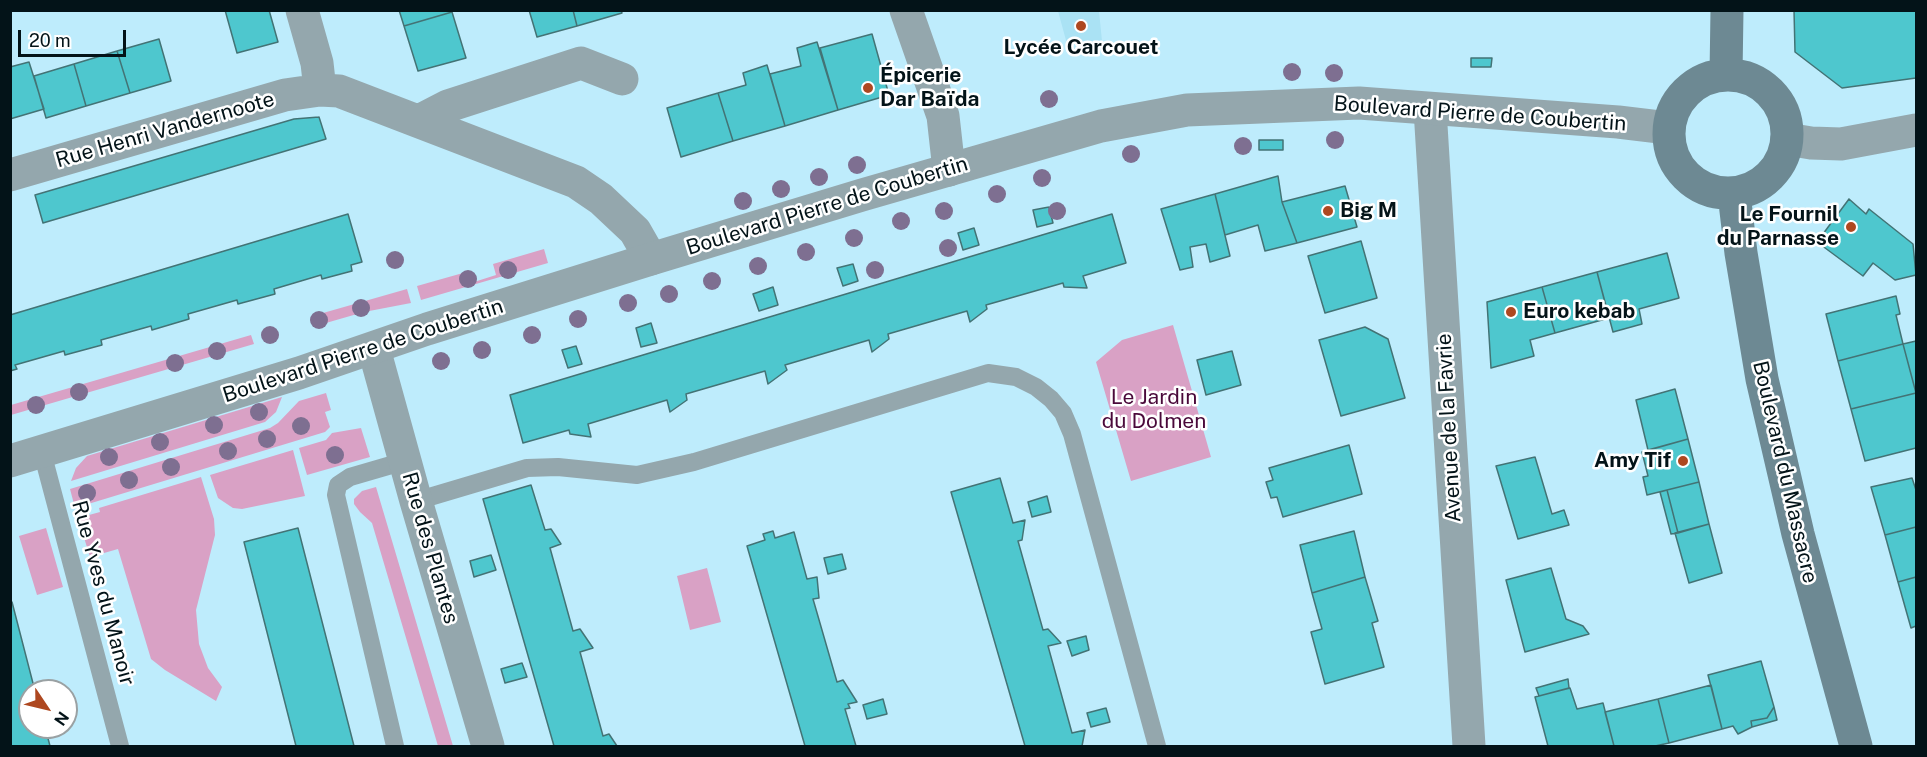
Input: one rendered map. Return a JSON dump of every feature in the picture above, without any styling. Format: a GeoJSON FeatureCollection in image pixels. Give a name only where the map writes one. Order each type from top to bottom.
{"type":"FeatureCollection","features":[{"type":"Feature","properties":{"kind":"main road"},"geometry":{"type":"LineString","coordinates":[[1726,10],[1726,75]]}},
{"type":"Feature","properties":{"kind":"main road"},"geometry":{"type":"LineString","coordinates":[[1726,75],[1750,79],[1771,93],[1784,114],[1787,139],[1783,159],[1771,175],[1754,188],[1734,194],[1708,191],[1686,177],[1671,154],[1668,128],[1674,108],[1687,90],[1705,79],[1726,75]]}},
{"type":"Feature","properties":{"kind":"main road","name":"Boulevard du Massacre"},"geometry":{"type":"LineString","coordinates":[[1734,194],[1762,379],[1798,534],[1856,747]]}},
{"type":"Feature","properties":{"kind":"street"},"geometry":{"type":"LineString","coordinates":[[302,10],[317,63],[320,90]]}},
{"type":"Feature","properties":{"kind":"street"},"geometry":{"type":"LineString","coordinates":[[906,10],[943,116],[949,170]]}},
{"type":"Feature","properties":{"kind":"street"},"geometry":{"type":"LineString","coordinates":[[419,121],[448,106],[581,63],[622,79]]}},
{"type":"Feature","properties":{"kind":"street","name":"Rue Henri Vandernoote"},"geometry":{"type":"LineString","coordinates":[[10,175],[285,95],[320,90],[339,91],[576,182],[601,199],[635,231],[651,259]]}},
{"type":"Feature","properties":{"kind":"street","name":"Boulevard Pierre de Coubertin"},"geometry":{"type":"LineString","coordinates":[[10,461],[374,349],[427,329],[651,259],[1101,126],[1187,110],[1359,103],[1618,122],[1668,128]]}},
{"type":"Feature","properties":{"kind":"street","name":"Avenue de la Favrie"},"geometry":{"type":"LineString","coordinates":[[1430,110],[1468,747]]}},
{"type":"Feature","properties":{"kind":"street"},"geometry":{"type":"LineString","coordinates":[[1787,139],[1841,144],[1917,130]]}},
{"type":"Feature","properties":{"kind":"street","name":"Rue des Plantes"},"geometry":{"type":"LineString","coordinates":[[374,349],[488,747]]}},
{"type":"Feature","properties":{"kind":"lane"},"geometry":{"type":"LineString","coordinates":[[416,501],[526,468],[558,467],[636,475],[694,462],[987,373],[1016,377],[1036,387],[1051,399],[1063,413],[1072,434],[1157,747]]}},
{"type":"Feature","properties":{"kind":"lane","name":"Rue Yves du Manoir"},"geometry":{"type":"LineString","coordinates":[[42,452],[120,747]]}},
{"type":"Feature","properties":{"kind":"lane"},"geometry":{"type":"LineString","coordinates":[[394,747],[336,495],[338,485],[351,477],[405,461]]}},
{"type":"Feature","properties":{"kind":"shaded area","name":"Lycée Carcouet"},"geometry":{"type":"Polygon","coordinates":[[[1058,11],[1099,11],[1102,41],[1067,44],[1058,11]]]}},
{"type":"Feature","properties":{"kind":"green space"},"geometry":{"type":"Polygon","coordinates":[[[544,249],[548,263],[421,300],[417,286],[470,271],[474,282],[496,275],[493,264],[544,249]]]}},
{"type":"Feature","properties":{"kind":"green space"},"geometry":{"type":"Polygon","coordinates":[[[407,289],[411,303],[364,312],[319,325],[316,315],[407,289]]]}},
{"type":"Feature","properties":{"kind":"green space","name":"Le Jardin du Dolmen"},"geometry":{"type":"Polygon","coordinates":[[[1173,325],[1211,457],[1131,481],[1096,362],[1122,340],[1173,325]]]}},
{"type":"Feature","properties":{"kind":"green space"},"geometry":{"type":"Polygon","coordinates":[[[251,335],[254,344],[11,415],[11,405],[251,335]]]}},
{"type":"Feature","properties":{"kind":"green space"},"geometry":{"type":"Polygon","coordinates":[[[326,393],[331,410],[325,412],[330,427],[325,432],[75,508],[70,489],[270,428],[299,401],[326,393]]]}},
{"type":"Feature","properties":{"kind":"green space"},"geometry":{"type":"Polygon","coordinates":[[[282,397],[276,412],[265,422],[71,481],[76,468],[87,456],[282,397]]]}},
{"type":"Feature","properties":{"kind":"green space"},"geometry":{"type":"Polygon","coordinates":[[[361,428],[370,457],[307,475],[299,448],[326,440],[332,433],[361,428]]]}},
{"type":"Feature","properties":{"kind":"green space"},"geometry":{"type":"Polygon","coordinates":[[[293,450],[305,496],[242,509],[233,508],[218,498],[210,475],[293,450]]]}},
{"type":"Feature","properties":{"kind":"green space"},"geometry":{"type":"Polygon","coordinates":[[[201,477],[214,519],[215,535],[196,610],[199,644],[208,668],[222,687],[216,701],[151,659],[118,549],[90,557],[78,518],[100,512],[99,508],[201,477]]]}},
{"type":"Feature","properties":{"kind":"green space"},"geometry":{"type":"Polygon","coordinates":[[[376,487],[453,746],[438,746],[372,523],[354,504],[354,499],[362,491],[376,487]]]}},
{"type":"Feature","properties":{"kind":"green space"},"geometry":{"type":"Polygon","coordinates":[[[46,528],[63,587],[37,595],[19,536],[46,528]]]}},
{"type":"Feature","properties":{"kind":"green space"},"geometry":{"type":"Polygon","coordinates":[[[707,568],[721,622],[690,630],[677,576],[707,568]]]}},
{"type":"Feature","properties":{"kind":"building"},"geometry":{"type":"Polygon","coordinates":[[[225,10],[269,10],[278,42],[237,53],[225,10]]]}},
{"type":"Feature","properties":{"kind":"building"},"geometry":{"type":"Polygon","coordinates":[[[399,10],[451,10],[452,12],[404,26],[399,10]]]}},
{"type":"Feature","properties":{"kind":"building"},"geometry":{"type":"Polygon","coordinates":[[[529,10],[573,10],[577,26],[537,37],[529,10]]]}},
{"type":"Feature","properties":{"kind":"building"},"geometry":{"type":"Polygon","coordinates":[[[573,10],[621,10],[622,13],[577,26],[573,10]]]}},
{"type":"Feature","properties":{"kind":"building"},"geometry":{"type":"Polygon","coordinates":[[[1794,10],[1916,10],[1916,78],[1842,88],[1795,52],[1794,10]]]}},
{"type":"Feature","properties":{"kind":"building"},"geometry":{"type":"Polygon","coordinates":[[[452,12],[466,58],[418,71],[404,26],[452,12]]]}},
{"type":"Feature","properties":{"kind":"building"},"geometry":{"type":"Polygon","coordinates":[[[872,34],[889,95],[838,110],[820,48],[872,34]]]}},
{"type":"Feature","properties":{"kind":"building"},"geometry":{"type":"Polygon","coordinates":[[[159,39],[171,81],[130,93],[117,51],[159,39]]]}},
{"type":"Feature","properties":{"kind":"building"},"geometry":{"type":"Polygon","coordinates":[[[817,42],[838,110],[785,126],[770,74],[801,66],[797,48],[817,42]]]}},
{"type":"Feature","properties":{"kind":"building"},"geometry":{"type":"Polygon","coordinates":[[[117,51],[130,93],[86,106],[74,64],[117,51]]]}},
{"type":"Feature","properties":{"kind":"building"},"geometry":{"type":"Polygon","coordinates":[[[1471,58],[1492,58],[1491,67],[1471,67],[1471,58]]]}},
{"type":"Feature","properties":{"kind":"building"},"geometry":{"type":"Polygon","coordinates":[[[29,62],[44,109],[10,119],[10,67],[29,62]]]}},
{"type":"Feature","properties":{"kind":"building"},"geometry":{"type":"Polygon","coordinates":[[[74,64],[86,106],[46,118],[34,76],[74,64]]]}},
{"type":"Feature","properties":{"kind":"building"},"geometry":{"type":"Polygon","coordinates":[[[767,65],[785,126],[733,141],[718,93],[746,85],[743,73],[767,65]]]}},
{"type":"Feature","properties":{"kind":"building"},"geometry":{"type":"Polygon","coordinates":[[[718,93],[733,141],[681,157],[667,108],[718,93]]]}},
{"type":"Feature","properties":{"kind":"building"},"geometry":{"type":"Polygon","coordinates":[[[319,117],[326,139],[43,223],[35,195],[294,119],[319,117]]]}},
{"type":"Feature","properties":{"kind":"building"},"geometry":{"type":"Polygon","coordinates":[[[1259,140],[1283,140],[1283,150],[1259,150],[1259,140]]]}},
{"type":"Feature","properties":{"kind":"building"},"geometry":{"type":"Polygon","coordinates":[[[1278,176],[1282,202],[1297,243],[1265,251],[1258,225],[1225,235],[1215,194],[1278,176]]]}},
{"type":"Feature","properties":{"kind":"building"},"geometry":{"type":"Polygon","coordinates":[[[1345,186],[1357,227],[1297,243],[1282,202],[1345,186]]]}},
{"type":"Feature","properties":{"kind":"building"},"geometry":{"type":"Polygon","coordinates":[[[1215,194],[1230,256],[1210,262],[1206,244],[1190,247],[1193,267],[1180,270],[1161,209],[1215,194]]]}},
{"type":"Feature","properties":{"kind":"building"},"geometry":{"type":"Polygon","coordinates":[[[1849,199],[1866,214],[1869,209],[1913,244],[1916,275],[1895,280],[1873,263],[1863,276],[1817,242],[1849,199]]]}},
{"type":"Feature","properties":{"kind":"building"},"geometry":{"type":"Polygon","coordinates":[[[1049,207],[1053,223],[1037,227],[1033,210],[1049,207]]]}},
{"type":"Feature","properties":{"kind":"building"},"geometry":{"type":"Polygon","coordinates":[[[348,214],[362,262],[351,265],[352,271],[322,279],[321,275],[274,289],[275,294],[238,304],[237,300],[188,314],[189,319],[152,330],[151,326],[101,340],[102,345],[65,355],[64,351],[15,365],[17,369],[10,371],[10,315],[348,214]]]}},
{"type":"Feature","properties":{"kind":"building"},"geometry":{"type":"Polygon","coordinates":[[[1112,214],[1126,263],[1083,276],[1087,288],[1064,287],[1063,283],[986,305],[987,309],[970,322],[967,311],[888,334],[889,339],[872,352],[869,340],[785,365],[787,370],[768,384],[765,371],[686,394],[687,400],[670,412],[667,400],[588,424],[591,437],[570,434],[569,430],[523,443],[510,395],[1112,214]]]}},
{"type":"Feature","properties":{"kind":"building"},"geometry":{"type":"Polygon","coordinates":[[[974,228],[979,245],[963,250],[958,233],[974,228]]]}},
{"type":"Feature","properties":{"kind":"building"},"geometry":{"type":"Polygon","coordinates":[[[1361,241],[1377,298],[1325,313],[1308,256],[1361,241]]]}},
{"type":"Feature","properties":{"kind":"building"},"geometry":{"type":"Polygon","coordinates":[[[1667,253],[1679,298],[1639,309],[1642,324],[1613,332],[1597,272],[1667,253]]]}},
{"type":"Feature","properties":{"kind":"building"},"geometry":{"type":"Polygon","coordinates":[[[853,264],[858,281],[843,286],[837,268],[853,264]]]}},
{"type":"Feature","properties":{"kind":"building"},"geometry":{"type":"Polygon","coordinates":[[[1597,272],[1609,318],[1555,333],[1542,287],[1597,272]]]}},
{"type":"Feature","properties":{"kind":"building"},"geometry":{"type":"Polygon","coordinates":[[[773,287],[778,305],[759,311],[753,294],[773,287]]]}},
{"type":"Feature","properties":{"kind":"building"},"geometry":{"type":"Polygon","coordinates":[[[1542,287],[1555,333],[1530,340],[1534,356],[1491,368],[1487,302],[1542,287]]]}},
{"type":"Feature","properties":{"kind":"building"},"geometry":{"type":"Polygon","coordinates":[[[1896,296],[1900,314],[1896,315],[1903,344],[1838,361],[1826,314],[1896,296]]]}},
{"type":"Feature","properties":{"kind":"building"},"geometry":{"type":"Polygon","coordinates":[[[651,323],[657,343],[641,347],[636,328],[651,323]]]}},
{"type":"Feature","properties":{"kind":"building"},"geometry":{"type":"Polygon","coordinates":[[[1365,327],[1388,339],[1405,398],[1341,416],[1319,340],[1365,327]]]}},
{"type":"Feature","properties":{"kind":"building"},"geometry":{"type":"Polygon","coordinates":[[[1916,341],[1916,393],[1903,344],[1916,341]]]}},
{"type":"Feature","properties":{"kind":"building"},"geometry":{"type":"Polygon","coordinates":[[[1903,344],[1916,393],[1851,409],[1838,361],[1903,344]]]}},
{"type":"Feature","properties":{"kind":"building"},"geometry":{"type":"Polygon","coordinates":[[[576,346],[582,364],[568,368],[562,350],[576,346]]]}},
{"type":"Feature","properties":{"kind":"building"},"geometry":{"type":"Polygon","coordinates":[[[1232,351],[1241,385],[1206,395],[1197,360],[1232,351]]]}},
{"type":"Feature","properties":{"kind":"building"},"geometry":{"type":"Polygon","coordinates":[[[1675,389],[1688,439],[1648,450],[1636,400],[1675,389]]]}},
{"type":"Feature","properties":{"kind":"building"},"geometry":{"type":"Polygon","coordinates":[[[1916,393],[1916,448],[1865,461],[1851,409],[1916,393]]]}},
{"type":"Feature","properties":{"kind":"building"},"geometry":{"type":"Polygon","coordinates":[[[1688,439],[1699,482],[1647,495],[1643,477],[1648,476],[1642,452],[1688,439]]]}},
{"type":"Feature","properties":{"kind":"building"},"geometry":{"type":"Polygon","coordinates":[[[1349,445],[1362,494],[1283,517],[1277,497],[1271,498],[1266,482],[1273,480],[1269,468],[1349,445]]]}},
{"type":"Feature","properties":{"kind":"building"},"geometry":{"type":"Polygon","coordinates":[[[1535,457],[1552,514],[1564,510],[1569,525],[1518,539],[1496,466],[1535,457]]]}},
{"type":"Feature","properties":{"kind":"building"},"geometry":{"type":"Polygon","coordinates":[[[1000,478],[1013,523],[1025,520],[1022,540],[1018,541],[1043,630],[1048,629],[1061,643],[1048,646],[1072,733],[1085,730],[1082,746],[1025,746],[951,492],[1000,478]]]}},
{"type":"Feature","properties":{"kind":"building"},"geometry":{"type":"Polygon","coordinates":[[[1912,478],[1916,490],[1916,527],[1885,535],[1871,487],[1912,478]]]}},
{"type":"Feature","properties":{"kind":"building"},"geometry":{"type":"Polygon","coordinates":[[[1699,482],[1709,524],[1678,533],[1667,490],[1699,482]]]}},
{"type":"Feature","properties":{"kind":"building"},"geometry":{"type":"Polygon","coordinates":[[[531,485],[545,530],[551,529],[561,544],[550,548],[573,631],[580,629],[593,648],[580,652],[603,736],[609,734],[617,746],[554,746],[483,499],[531,485]]]}},
{"type":"Feature","properties":{"kind":"building"},"geometry":{"type":"Polygon","coordinates":[[[1667,490],[1678,533],[1671,534],[1660,492],[1667,490]]]}},
{"type":"Feature","properties":{"kind":"building"},"geometry":{"type":"Polygon","coordinates":[[[1047,496],[1051,512],[1032,517],[1028,502],[1047,496]]]}},
{"type":"Feature","properties":{"kind":"building"},"geometry":{"type":"Polygon","coordinates":[[[1709,524],[1722,573],[1689,583],[1675,533],[1709,524]]]}},
{"type":"Feature","properties":{"kind":"building"},"geometry":{"type":"Polygon","coordinates":[[[1916,527],[1916,577],[1898,582],[1885,535],[1916,527]]]}},
{"type":"Feature","properties":{"kind":"building"},"geometry":{"type":"Polygon","coordinates":[[[298,528],[354,746],[296,746],[244,542],[298,528]]]}},
{"type":"Feature","properties":{"kind":"building"},"geometry":{"type":"Polygon","coordinates":[[[773,531],[775,538],[794,532],[807,579],[817,577],[819,598],[813,599],[837,682],[843,680],[857,702],[848,704],[850,708],[845,709],[856,746],[805,746],[747,546],[765,540],[763,534],[773,531]]]}},
{"type":"Feature","properties":{"kind":"building"},"geometry":{"type":"Polygon","coordinates":[[[1354,531],[1365,577],[1312,593],[1300,545],[1354,531]]]}},
{"type":"Feature","properties":{"kind":"building"},"geometry":{"type":"Polygon","coordinates":[[[842,554],[846,569],[828,574],[824,558],[842,554]]]}},
{"type":"Feature","properties":{"kind":"building"},"geometry":{"type":"Polygon","coordinates":[[[491,555],[496,570],[474,577],[470,561],[491,555]]]}},
{"type":"Feature","properties":{"kind":"building"},"geometry":{"type":"Polygon","coordinates":[[[1551,568],[1566,619],[1583,626],[1589,634],[1525,652],[1506,580],[1551,568]]]}},
{"type":"Feature","properties":{"kind":"building"},"geometry":{"type":"Polygon","coordinates":[[[1365,577],[1378,621],[1372,623],[1384,667],[1325,684],[1311,632],[1322,629],[1312,593],[1365,577]]]}},
{"type":"Feature","properties":{"kind":"building"},"geometry":{"type":"Polygon","coordinates":[[[1916,577],[1916,626],[1911,628],[1898,582],[1916,577]]]}},
{"type":"Feature","properties":{"kind":"building"},"geometry":{"type":"Polygon","coordinates":[[[10,602],[12,602],[32,679],[18,679],[18,739],[48,739],[50,746],[10,746],[10,602]]]}},
{"type":"Feature","properties":{"kind":"building"},"geometry":{"type":"Polygon","coordinates":[[[1086,636],[1089,650],[1072,656],[1067,641],[1086,636]]]}},
{"type":"Feature","properties":{"kind":"building"},"geometry":{"type":"Polygon","coordinates":[[[1761,661],[1774,707],[1767,718],[1751,721],[1752,727],[1738,734],[1733,726],[1722,729],[1708,675],[1761,661]]]}},
{"type":"Feature","properties":{"kind":"building"},"geometry":{"type":"Polygon","coordinates":[[[522,663],[527,677],[505,683],[501,669],[522,663]]]}},
{"type":"Feature","properties":{"kind":"building"},"geometry":{"type":"Polygon","coordinates":[[[1568,679],[1569,688],[1539,696],[1536,688],[1568,679]]]}},
{"type":"Feature","properties":{"kind":"building"},"geometry":{"type":"Polygon","coordinates":[[[1711,685],[1722,729],[1669,743],[1658,699],[1711,685]]]}},
{"type":"Feature","properties":{"kind":"building"},"geometry":{"type":"Polygon","coordinates":[[[1570,688],[1577,709],[1603,703],[1614,746],[1548,746],[1535,697],[1570,688]]]}},
{"type":"Feature","properties":{"kind":"building"},"geometry":{"type":"Polygon","coordinates":[[[883,699],[887,714],[867,719],[863,705],[883,699]]]}},
{"type":"Feature","properties":{"kind":"building"},"geometry":{"type":"Polygon","coordinates":[[[1658,699],[1669,743],[1655,746],[1614,746],[1605,712],[1658,699]]]}},
{"type":"Feature","properties":{"kind":"building"},"geometry":{"type":"Polygon","coordinates":[[[1774,707],[1777,720],[1752,727],[1751,721],[1767,718],[1774,707]]]}},
{"type":"Feature","properties":{"kind":"building"},"geometry":{"type":"Polygon","coordinates":[[[1106,708],[1110,722],[1091,727],[1087,713],[1106,708]]]}},
{"type":"Feature","properties":{"kind":"place","name":"Lycée Carcouet"},"geometry":{"type":"Point","coordinates":[1081,26]}},
{"type":"Feature","properties":{"kind":"place","name":"Épicerie Dar Baïda"},"geometry":{"type":"Point","coordinates":[868,88]}},
{"type":"Feature","properties":{"kind":"place","name":"Big M"},"geometry":{"type":"Point","coordinates":[1328,211]}},
{"type":"Feature","properties":{"kind":"place","name":"Le Fournil du Parnasse"},"geometry":{"type":"Point","coordinates":[1851,227]}},
{"type":"Feature","properties":{"kind":"place","name":"Euro kebab"},"geometry":{"type":"Point","coordinates":[1511,312]}},
{"type":"Feature","properties":{"kind":"place","name":"Amy Tif"},"geometry":{"type":"Point","coordinates":[1683,461]}}]}
